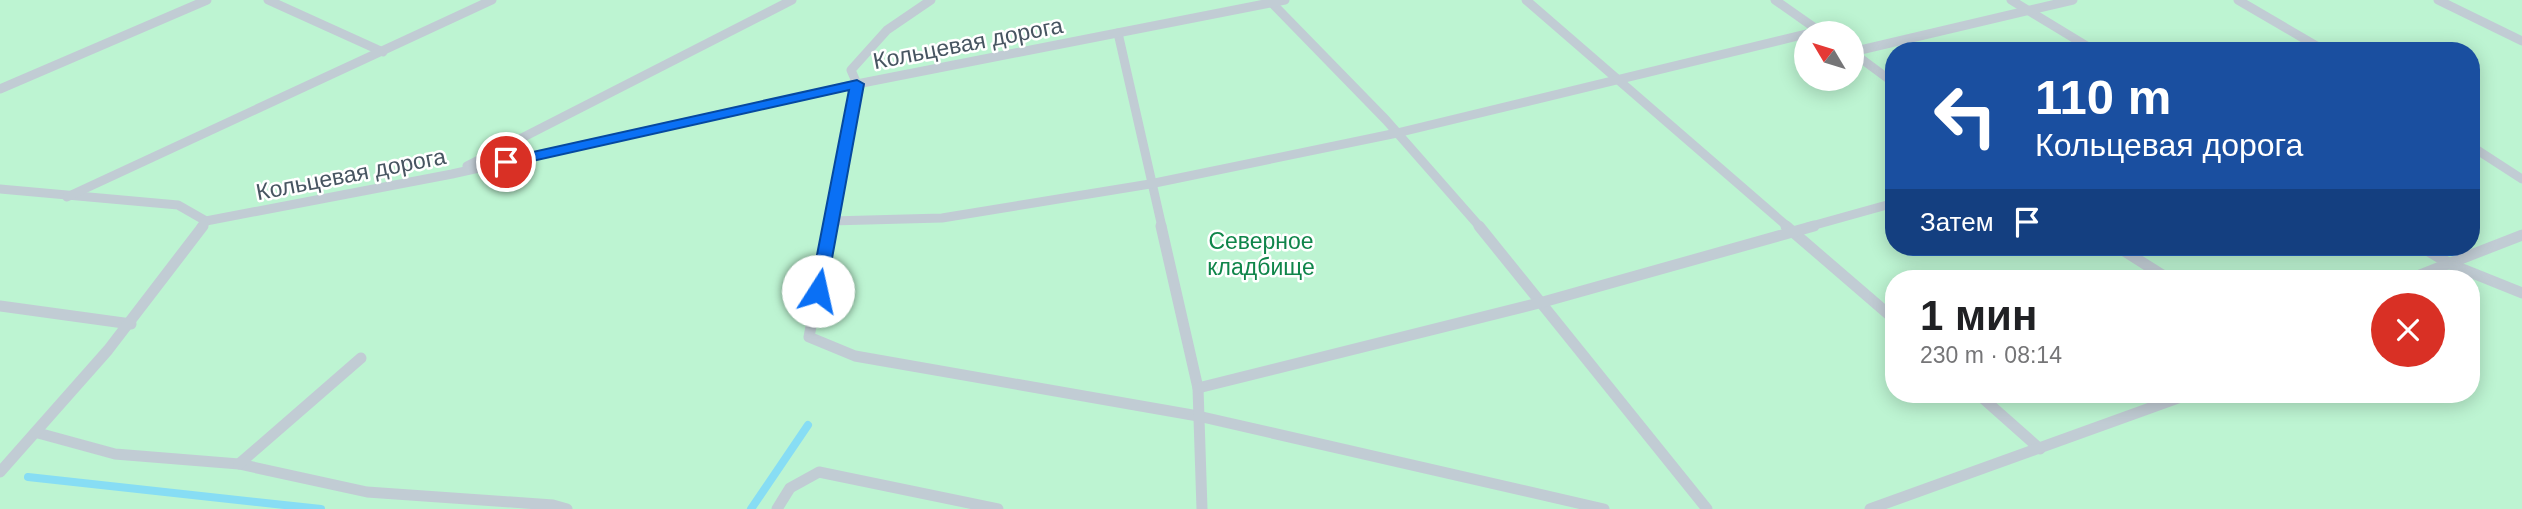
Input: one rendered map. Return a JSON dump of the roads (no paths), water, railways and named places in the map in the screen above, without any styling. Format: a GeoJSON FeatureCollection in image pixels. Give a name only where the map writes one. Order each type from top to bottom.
{"type":"FeatureCollection","features":[{"type":"Feature","properties":{"kind":"lane"},"geometry":{"type":"LineString","coordinates":[[0,89],[207,0]]}},
{"type":"Feature","properties":{"kind":"lane"},"geometry":{"type":"LineString","coordinates":[[268,0],[383,52]]}},
{"type":"Feature","properties":{"kind":"lane"},"geometry":{"type":"LineString","coordinates":[[67,197],[492,0]]}},
{"type":"Feature","properties":{"kind":"lane"},"geometry":{"type":"LineString","coordinates":[[452,174],[792,0]]}},
{"type":"Feature","properties":{"kind":"lane"},"geometry":{"type":"LineString","coordinates":[[931,0],[912,10],[877,38],[851,69],[857,84],[809,337],[855,356],[1198,416],[1604,509]]}},
{"type":"Feature","properties":{"kind":"lane","name":"Кольцевая дорога"},"geometry":{"type":"LineString","coordinates":[[206,221],[452,174],[857,84],[1285,0]]}},
{"type":"Feature","properties":{"kind":"lane"},"geometry":{"type":"LineString","coordinates":[[1526,0],[1885,312]]}},
{"type":"Feature","properties":{"kind":"lane"},"geometry":{"type":"LineString","coordinates":[[1775,0],[1805,21]]}},
{"type":"Feature","properties":{"kind":"lane"},"geometry":{"type":"LineString","coordinates":[[2011,0],[2080,42]]}},
{"type":"Feature","properties":{"kind":"lane"},"geometry":{"type":"LineString","coordinates":[[1892,42],[2073,0]]}},
{"type":"Feature","properties":{"kind":"lane"},"geometry":{"type":"LineString","coordinates":[[2238,0],[2310,42]]}},
{"type":"Feature","properties":{"kind":"lane"},"geometry":{"type":"LineString","coordinates":[[2438,0],[2522,41]]}},
{"type":"Feature","properties":{"kind":"lane"},"geometry":{"type":"LineString","coordinates":[[1271,1],[1397,133],[1543,302],[1707,509]]}},
{"type":"Feature","properties":{"kind":"lane"},"geometry":{"type":"LineString","coordinates":[[1118,33],[1198,387],[1202,509]]}},
{"type":"Feature","properties":{"kind":"lane"},"geometry":{"type":"LineString","coordinates":[[831,221],[942,218],[1150,184],[1397,133],[1794,36]]}},
{"type":"Feature","properties":{"kind":"lane"},"geometry":{"type":"LineString","coordinates":[[1864,49],[1885,44]]}},
{"type":"Feature","properties":{"kind":"lane"},"geometry":{"type":"LineString","coordinates":[[1864,61],[1885,76]]}},
{"type":"Feature","properties":{"kind":"lane"},"geometry":{"type":"LineString","coordinates":[[2480,152],[2522,179]]}},
{"type":"Feature","properties":{"kind":"lane"},"geometry":{"type":"LineString","coordinates":[[0,189],[178,205],[206,221],[131,324],[38,433],[0,472]]}},
{"type":"Feature","properties":{"kind":"lane"},"geometry":{"type":"LineString","coordinates":[[1198,387],[1543,302],[1885,206]]}},
{"type":"Feature","properties":{"kind":"lane"},"geometry":{"type":"LineString","coordinates":[[2480,252],[2522,235]]}},
{"type":"Feature","properties":{"kind":"lane"},"geometry":{"type":"LineString","coordinates":[[2132,256],[2154,270]]}},
{"type":"Feature","properties":{"kind":"lane"},"geometry":{"type":"LineString","coordinates":[[2437,256],[2465,270]]}},
{"type":"Feature","properties":{"kind":"lane"},"geometry":{"type":"LineString","coordinates":[[2434,270],[2470,256]]}},
{"type":"Feature","properties":{"kind":"lane"},"geometry":{"type":"LineString","coordinates":[[2480,276],[2522,293]]}},
{"type":"Feature","properties":{"kind":"lane"},"geometry":{"type":"LineString","coordinates":[[0,306],[131,324]]}},
{"type":"Feature","properties":{"kind":"lane"},"geometry":{"type":"LineString","coordinates":[[239,464],[361,359]]}},
{"type":"Feature","properties":{"kind":"lane"},"geometry":{"type":"LineString","coordinates":[[1988,403],[2040,449]]}},
{"type":"Feature","properties":{"kind":"lane"},"geometry":{"type":"LineString","coordinates":[[1870,509],[2165,403]]}},
{"type":"Feature","properties":{"kind":"lane"},"geometry":{"type":"LineString","coordinates":[[38,433],[115,454],[239,464],[367,492],[553,505],[567,509]]}},
{"type":"Feature","properties":{"kind":"lane"},"geometry":{"type":"LineString","coordinates":[[777,509],[790,488],[819,472],[998,509]]}},
{"type":"Feature","properties":{"kind":"waterway"},"geometry":{"type":"LineString","coordinates":[[751,509],[808,425]]}},
{"type":"Feature","properties":{"kind":"waterway"},"geometry":{"type":"LineString","coordinates":[[28,477],[321,509]]}},
{"type":"Feature","properties":{"kind":"park label","name":"Северное кладбище"},"geometry":{"type":"Point","coordinates":[1261,254]}}]}
